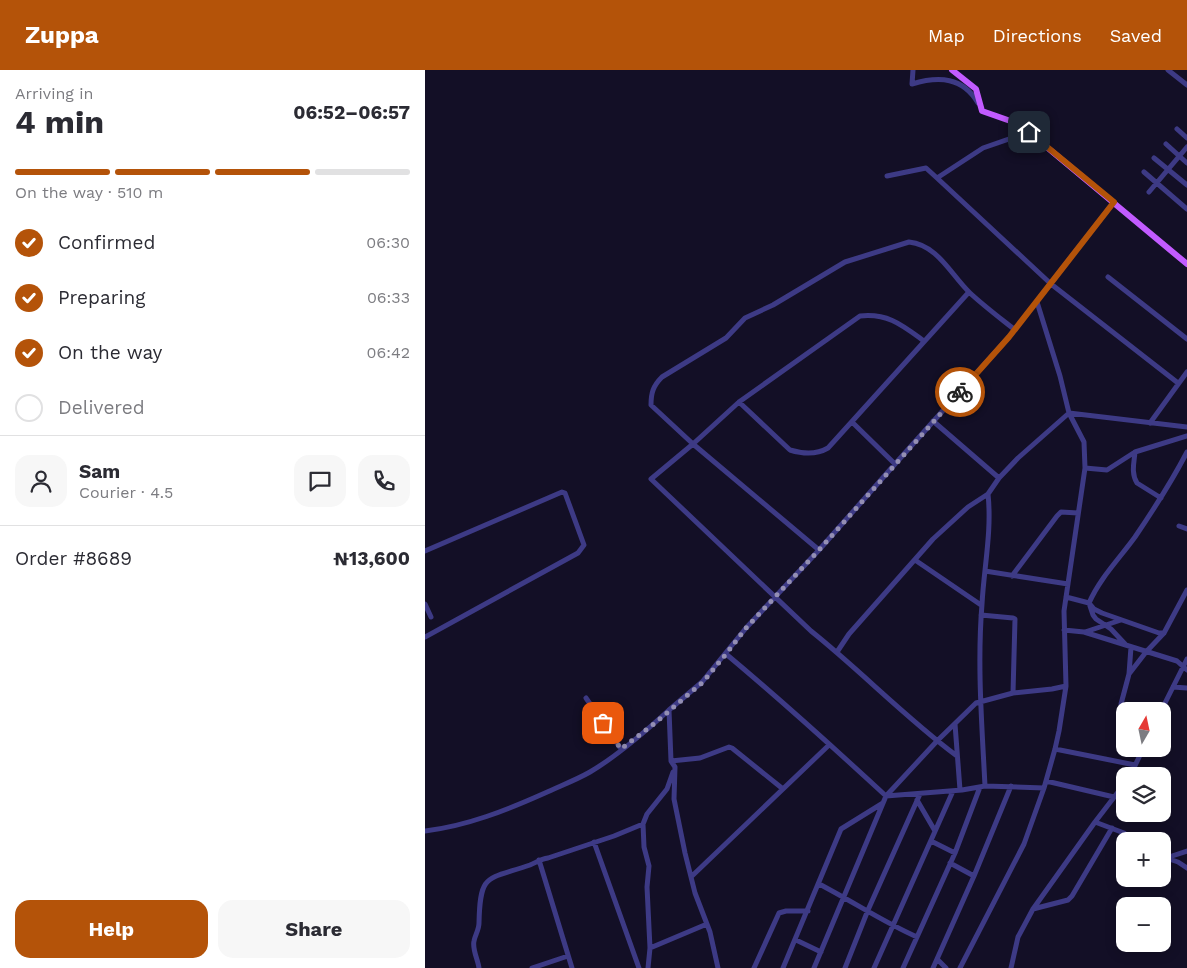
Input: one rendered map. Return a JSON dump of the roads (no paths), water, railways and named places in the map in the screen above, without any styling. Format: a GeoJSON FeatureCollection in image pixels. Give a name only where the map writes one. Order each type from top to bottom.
{"type":"FeatureCollection","features":[{"type":"Feature","properties":{"kind":"main road"},"geometry":{"type":"LineString","coordinates":[[952,70],[976,89],[982,111],[1019,124],[1187,264]]}},
{"type":"Feature","properties":{"kind":"street"},"geometry":{"type":"LineString","coordinates":[[913,70],[912,84],[928,79],[945,79],[961,84],[973,95],[982,111]]}},
{"type":"Feature","properties":{"kind":"street"},"geometry":{"type":"LineString","coordinates":[[1168,70],[1187,85]]}},
{"type":"Feature","properties":{"kind":"street"},"geometry":{"type":"LineString","coordinates":[[1177,129],[1187,138]]}},
{"type":"Feature","properties":{"kind":"street"},"geometry":{"type":"LineString","coordinates":[[937,178],[983,148],[1029,132]]}},
{"type":"Feature","properties":{"kind":"street"},"geometry":{"type":"LineString","coordinates":[[1166,144],[1187,163]]}},
{"type":"Feature","properties":{"kind":"street"},"geometry":{"type":"LineString","coordinates":[[1149,192],[1187,147]]}},
{"type":"Feature","properties":{"kind":"street"},"geometry":{"type":"LineString","coordinates":[[1154,158],[1187,185]]}},
{"type":"Feature","properties":{"kind":"street"},"geometry":{"type":"LineString","coordinates":[[887,176],[925,168],[1051,284],[1178,383]]}},
{"type":"Feature","properties":{"kind":"street"},"geometry":{"type":"LineString","coordinates":[[1144,172],[1187,209]]}},
{"type":"Feature","properties":{"kind":"street"},"geometry":{"type":"LineString","coordinates":[[425,831],[462,824],[515,807],[589,772],[611,758],[703,682],[746,628],[819,550],[1015,330],[1114,202]]}},
{"type":"Feature","properties":{"kind":"street"},"geometry":{"type":"LineString","coordinates":[[819,550],[693,444],[651,405],[651,395],[655,384],[662,377],[726,338],[745,318],[773,305],[845,262],[909,242],[917,243],[939,257],[969,292],[1015,330]]}},
{"type":"Feature","properties":{"kind":"street"},"geometry":{"type":"LineString","coordinates":[[1107,277],[1187,339]]}},
{"type":"Feature","properties":{"kind":"street"},"geometry":{"type":"LineString","coordinates":[[739,402],[790,450],[801,453],[820,453],[828,448],[969,292]]}},
{"type":"Feature","properties":{"kind":"street"},"geometry":{"type":"LineString","coordinates":[[960,968],[1024,844],[1046,782],[1055,748],[1066,686],[1064,630],[1066,597],[1085,468],[1084,442],[1069,413],[1060,376],[1037,302]]}},
{"type":"Feature","properties":{"kind":"street"},"geometry":{"type":"LineString","coordinates":[[924,341],[900,324],[884,316],[860,316],[739,402],[651,479],[774,598],[937,741],[957,756]]}},
{"type":"Feature","properties":{"kind":"street"},"geometry":{"type":"LineString","coordinates":[[1150,423],[1187,372]]}},
{"type":"Feature","properties":{"kind":"street"},"geometry":{"type":"LineString","coordinates":[[837,652],[849,634],[933,539],[968,508],[988,494],[999,478],[1025,452],[1069,413],[1187,427]]}},
{"type":"Feature","properties":{"kind":"street"},"geometry":{"type":"LineString","coordinates":[[933,421],[999,478]]}},
{"type":"Feature","properties":{"kind":"street"},"geometry":{"type":"LineString","coordinates":[[852,422],[895,464]]}},
{"type":"Feature","properties":{"kind":"street"},"geometry":{"type":"LineString","coordinates":[[1085,468],[1107,470],[1135,452],[1187,436]]}},
{"type":"Feature","properties":{"kind":"street"},"geometry":{"type":"LineString","coordinates":[[1135,452],[1134,479],[1137,483],[1161,498]]}},
{"type":"Feature","properties":{"kind":"street"},"geometry":{"type":"LineString","coordinates":[[1122,702],[1129,674],[1129,646],[1093,615],[1089,603],[1095,589],[1135,537],[1172,482],[1187,452]]}},
{"type":"Feature","properties":{"kind":"street"},"geometry":{"type":"LineString","coordinates":[[425,551],[562,492],[565,493],[584,545],[578,553],[425,637]]}},
{"type":"Feature","properties":{"kind":"street"},"geometry":{"type":"LineString","coordinates":[[903,968],[983,787],[979,660],[981,605],[990,517],[988,494]]}},
{"type":"Feature","properties":{"kind":"street"},"geometry":{"type":"LineString","coordinates":[[1012,576],[1061,512],[1078,513]]}},
{"type":"Feature","properties":{"kind":"street"},"geometry":{"type":"LineString","coordinates":[[1179,526],[1187,529]]}},
{"type":"Feature","properties":{"kind":"street"},"geometry":{"type":"LineString","coordinates":[[915,560],[981,605]]}},
{"type":"Feature","properties":{"kind":"street"},"geometry":{"type":"LineString","coordinates":[[985,571],[1068,584]]}},
{"type":"Feature","properties":{"kind":"street"},"geometry":{"type":"LineString","coordinates":[[1129,674],[1164,633],[1187,590]]}},
{"type":"Feature","properties":{"kind":"street"},"geometry":{"type":"LineString","coordinates":[[1066,597],[1089,603],[1102,614],[1164,633]]}},
{"type":"Feature","properties":{"kind":"street"},"geometry":{"type":"LineString","coordinates":[[425,604],[431,617]]}},
{"type":"Feature","properties":{"kind":"street"},"geometry":{"type":"LineString","coordinates":[[981,614],[1015,619],[1013,693]]}},
{"type":"Feature","properties":{"kind":"street"},"geometry":{"type":"LineString","coordinates":[[1084,632],[1121,620]]}},
{"type":"Feature","properties":{"kind":"street"},"geometry":{"type":"LineString","coordinates":[[1064,630],[1084,632],[1177,661],[1185,668]]}},
{"type":"Feature","properties":{"kind":"street"},"geometry":{"type":"LineString","coordinates":[[726,654],[797,714],[886,796],[983,787],[1044,788]]}},
{"type":"Feature","properties":{"kind":"street"},"geometry":{"type":"LineString","coordinates":[[1165,702],[1185,668],[1187,659]]}},
{"type":"Feature","properties":{"kind":"street"},"geometry":{"type":"LineString","coordinates":[[814,968],[886,796],[973,705],[980,701],[1013,693],[1066,686]]}},
{"type":"Feature","properties":{"kind":"street"},"geometry":{"type":"LineString","coordinates":[[1173,686],[1187,688]]}},
{"type":"Feature","properties":{"kind":"street"},"geometry":{"type":"LineString","coordinates":[[586,698],[621,749]]}},
{"type":"Feature","properties":{"kind":"street"},"geometry":{"type":"LineString","coordinates":[[669,710],[671,761],[675,767],[674,799],[695,893],[707,924],[718,968]]}},
{"type":"Feature","properties":{"kind":"street"},"geometry":{"type":"LineString","coordinates":[[955,724],[960,790]]}},
{"type":"Feature","properties":{"kind":"street"},"geometry":{"type":"LineString","coordinates":[[692,876],[829,745]]}},
{"type":"Feature","properties":{"kind":"street"},"geometry":{"type":"LineString","coordinates":[[671,761],[700,758],[729,747],[783,789]]}},
{"type":"Feature","properties":{"kind":"street"},"geometry":{"type":"LineString","coordinates":[[1055,748],[1135,765],[1138,758]]}},
{"type":"Feature","properties":{"kind":"street"},"geometry":{"type":"LineString","coordinates":[[648,968],[650,948],[647,886],[649,866],[644,846],[643,824],[647,814],[667,789],[675,767]]}},
{"type":"Feature","properties":{"kind":"street"},"geometry":{"type":"LineString","coordinates":[[1046,782],[1114,797]]}},
{"type":"Feature","properties":{"kind":"street"},"geometry":{"type":"LineString","coordinates":[[933,968],[1011,786]]}},
{"type":"Feature","properties":{"kind":"street"},"geometry":{"type":"LineString","coordinates":[[874,968],[953,791]]}},
{"type":"Feature","properties":{"kind":"street"},"geometry":{"type":"LineString","coordinates":[[845,968],[868,910],[920,794]]}},
{"type":"Feature","properties":{"kind":"street"},"geometry":{"type":"LineString","coordinates":[[1011,968],[1018,937],[1033,909],[1116,794]]}},
{"type":"Feature","properties":{"kind":"street"},"geometry":{"type":"LineString","coordinates":[[917,800],[935,831]]}},
{"type":"Feature","properties":{"kind":"street"},"geometry":{"type":"LineString","coordinates":[[783,968],[841,829],[883,803]]}},
{"type":"Feature","properties":{"kind":"street"},"geometry":{"type":"LineString","coordinates":[[1095,822],[1122,832]]}},
{"type":"Feature","properties":{"kind":"street"},"geometry":{"type":"LineString","coordinates":[[479,968],[473,946],[474,939],[479,929],[479,909],[484,886],[493,877],[614,836],[643,824]]}},
{"type":"Feature","properties":{"kind":"street"},"geometry":{"type":"LineString","coordinates":[[1033,909],[1068,900],[1072,896],[1112,828]]}},
{"type":"Feature","properties":{"kind":"street"},"geometry":{"type":"LineString","coordinates":[[931,841],[955,853]]}},
{"type":"Feature","properties":{"kind":"street"},"geometry":{"type":"LineString","coordinates":[[594,842],[639,968]]}},
{"type":"Feature","properties":{"kind":"street"},"geometry":{"type":"LineString","coordinates":[[1171,855],[1187,851]]}},
{"type":"Feature","properties":{"kind":"street"},"geometry":{"type":"LineString","coordinates":[[539,860],[572,968]]}},
{"type":"Feature","properties":{"kind":"street"},"geometry":{"type":"LineString","coordinates":[[1171,860],[1187,868]]}},
{"type":"Feature","properties":{"kind":"street"},"geometry":{"type":"LineString","coordinates":[[950,864],[974,876]]}},
{"type":"Feature","properties":{"kind":"street"},"geometry":{"type":"LineString","coordinates":[[819,884],[868,910],[892,926],[917,937]]}},
{"type":"Feature","properties":{"kind":"street"},"geometry":{"type":"LineString","coordinates":[[754,968],[779,913],[807,911]]}},
{"type":"Feature","properties":{"kind":"street"},"geometry":{"type":"LineString","coordinates":[[650,948],[707,924]]}},
{"type":"Feature","properties":{"kind":"street"},"geometry":{"type":"LineString","coordinates":[[796,940],[821,952]]}},
{"type":"Feature","properties":{"kind":"street"},"geometry":{"type":"LineString","coordinates":[[532,968],[569,956]]}},
{"type":"Feature","properties":{"kind":"street"},"geometry":{"type":"LineString","coordinates":[[937,959],[946,968]]}}]}
